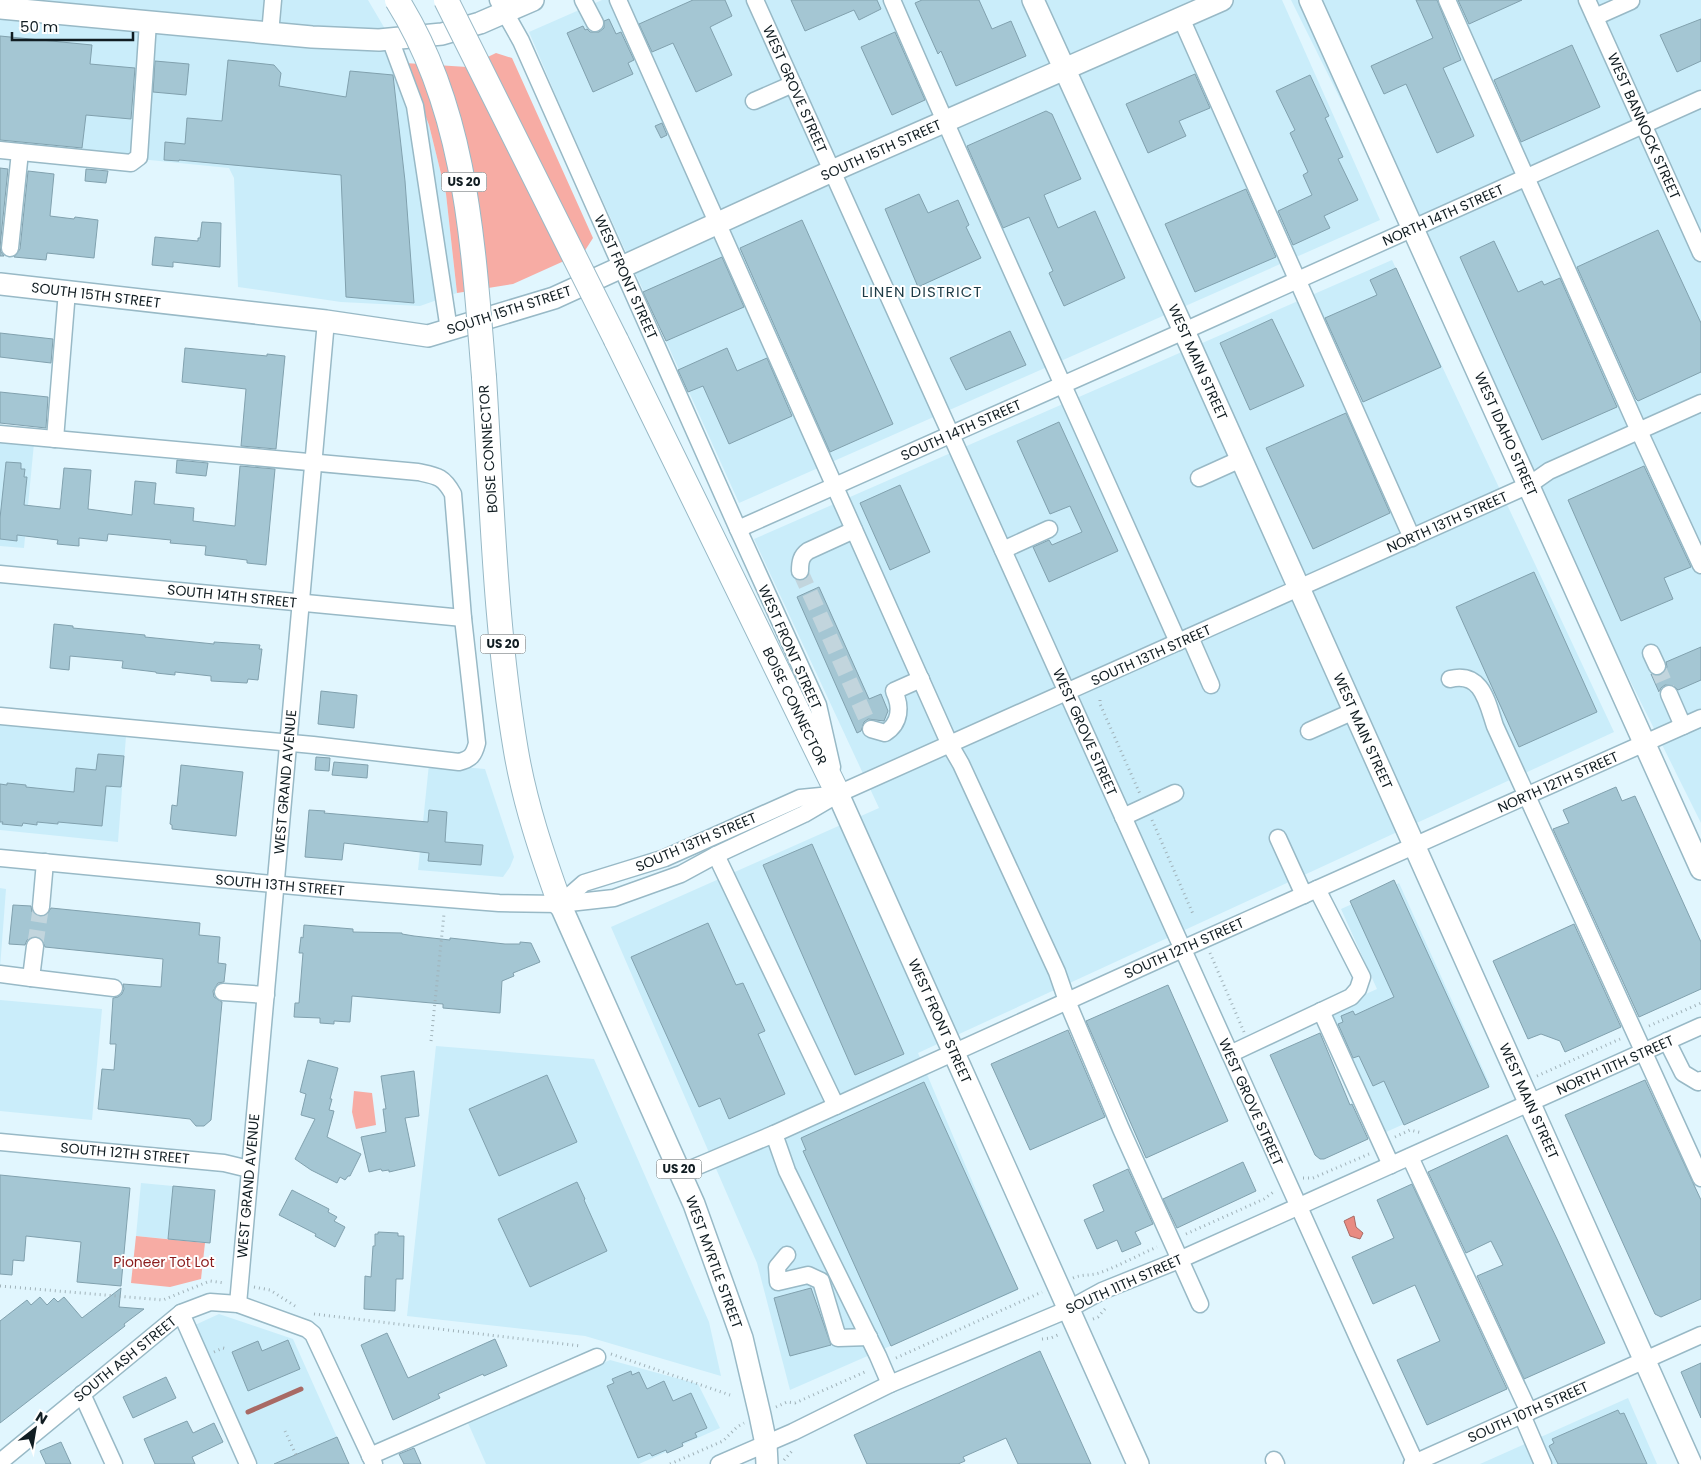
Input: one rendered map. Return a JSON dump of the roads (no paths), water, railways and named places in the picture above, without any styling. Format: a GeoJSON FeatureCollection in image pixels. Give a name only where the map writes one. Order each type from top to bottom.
{"type":"FeatureCollection","features":[{"type":"Feature","properties":{"kind":"highway","name":"BOISE CONNECTOR"},"geometry":{"type":"LineString","coordinates":[[397,0],[427,57],[444,103],[465,185],[472,234],[484,377],[496,573],[506,682],[516,752],[534,827],[560,904]]}},
{"type":"Feature","properties":{"kind":"highway","name":"BOISE CONNECTOR"},"geometry":{"type":"LineString","coordinates":[[446,0],[616,340],[838,794]]}},
{"type":"Feature","properties":{"kind":"main road"},"geometry":{"type":"LineString","coordinates":[[0,8],[312,38],[379,40],[442,34],[480,23],[502,6],[533,0]]}},
{"type":"Feature","properties":{"kind":"main road","name":"WEST MAIN STREET"},"geometry":{"type":"LineString","coordinates":[[1033,0],[1184,331],[1691,1464]]}},
{"type":"Feature","properties":{"kind":"main road","name":"SOUTH 15TH STREET"},"geometry":{"type":"LineString","coordinates":[[0,284],[326,321],[428,336],[554,298],[832,171],[1222,0]]}},
{"type":"Feature","properties":{"kind":"main road","name":"WEST IDAHO STREET"},"geometry":{"type":"LineString","coordinates":[[1310,0],[1701,869]]}},
{"type":"Feature","properties":{"kind":"main road","name":"WEST FRONT STREET"},"geometry":{"type":"LineString","coordinates":[[838,794],[1138,1464]]}},
{"type":"Feature","properties":{"kind":"main road","name":"WEST MYRTLE STREET"},"geometry":{"type":"LineString","coordinates":[[560,904],[694,1204],[742,1338],[767,1454]]}},
{"type":"Feature","properties":{"kind":"street"},"geometry":{"type":"LineString","coordinates":[[270,34],[273,0]]}},
{"type":"Feature","properties":{"kind":"street"},"geometry":{"type":"LineString","coordinates":[[583,0],[595,23]]}},
{"type":"Feature","properties":{"kind":"street"},"geometry":{"type":"LineString","coordinates":[[618,0],[950,745],[965,773],[1057,972],[1067,1001],[1121,1129],[1200,1304]]}},
{"type":"Feature","properties":{"kind":"street","name":"WEST GROVE STREET"},"geometry":{"type":"LineString","coordinates":[[755,0],[1415,1464]]}},
{"type":"Feature","properties":{"kind":"street"},"geometry":{"type":"LineString","coordinates":[[892,0],[944,122],[1063,384],[1184,640],[1211,686]]}},
{"type":"Feature","properties":{"kind":"street"},"geometry":{"type":"LineString","coordinates":[[1448,0],[1638,431],[1701,565]]}},
{"type":"Feature","properties":{"kind":"street","name":"WEST BANNOCK STREET"},"geometry":{"type":"LineString","coordinates":[[1587,0],[1701,253]]}},
{"type":"Feature","properties":{"kind":"street"},"geometry":{"type":"LineString","coordinates":[[1595,17],[1631,1]]}},
{"type":"Feature","properties":{"kind":"street","name":"WEST FRONT STREET"},"geometry":{"type":"LineString","coordinates":[[502,6],[521,41],[818,705],[838,794]]}},
{"type":"Feature","properties":{"kind":"street"},"geometry":{"type":"LineString","coordinates":[[1181,18],[1412,538]]}},
{"type":"Feature","properties":{"kind":"street"},"geometry":{"type":"LineString","coordinates":[[0,150],[131,163],[139,157],[148,22]]}},
{"type":"Feature","properties":{"kind":"street"},"geometry":{"type":"LineString","coordinates":[[390,39],[416,106],[449,330]]}},
{"type":"Feature","properties":{"kind":"street"},"geometry":{"type":"LineString","coordinates":[[754,101],[793,84]]}},
{"type":"Feature","properties":{"kind":"street","name":"NORTH 14TH STREET"},"geometry":{"type":"LineString","coordinates":[[1184,331],[1701,99]]}},
{"type":"Feature","properties":{"kind":"street"},"geometry":{"type":"LineString","coordinates":[[10,248],[20,152]]}},
{"type":"Feature","properties":{"kind":"street"},"geometry":{"type":"LineString","coordinates":[[55,439],[67,291]]}},
{"type":"Feature","properties":{"kind":"street","name":"WEST GRAND AVENUE"},"geometry":{"type":"LineString","coordinates":[[238,1304],[326,321]]}},
{"type":"Feature","properties":{"kind":"street","name":"SOUTH 14TH STREET"},"geometry":{"type":"LineString","coordinates":[[738,529],[1184,331]]}},
{"type":"Feature","properties":{"kind":"street","name":"NORTH 13TH STREET"},"geometry":{"type":"LineString","coordinates":[[1299,588],[1529,485],[1550,471],[1701,403]]}},
{"type":"Feature","properties":{"kind":"street"},"geometry":{"type":"LineString","coordinates":[[0,434],[418,472],[434,475],[446,482],[453,494],[463,618],[477,743],[475,754],[469,759],[459,762],[288,742],[0,716]]}},
{"type":"Feature","properties":{"kind":"street"},"geometry":{"type":"LineString","coordinates":[[1200,478],[1241,459]]}},
{"type":"Feature","properties":{"kind":"street"},"geometry":{"type":"LineString","coordinates":[[1003,550],[1049,529]]}},
{"type":"Feature","properties":{"kind":"street"},"geometry":{"type":"LineString","coordinates":[[800,571],[800,561],[808,550],[854,530]]}},
{"type":"Feature","properties":{"kind":"street","name":"SOUTH 14TH STREET"},"geometry":{"type":"LineString","coordinates":[[0,574],[463,618]]}},
{"type":"Feature","properties":{"kind":"street","name":"SOUTH 13TH STREET"},"geometry":{"type":"LineString","coordinates":[[0,858],[275,885],[499,903],[560,904],[614,898],[681,874],[716,855],[804,814],[838,794],[1299,588]]}},
{"type":"Feature","properties":{"kind":"street"},"geometry":{"type":"LineString","coordinates":[[1450,679],[1459,677],[1468,679],[1476,683],[1484,692],[1495,726],[1701,1178]]}},
{"type":"Feature","properties":{"kind":"street"},"geometry":{"type":"LineString","coordinates":[[871,729],[885,733],[891,730],[898,716],[898,701],[894,691],[921,679]]}},
{"type":"Feature","properties":{"kind":"street"},"geometry":{"type":"LineString","coordinates":[[1669,694],[1683,726]]}},
{"type":"Feature","properties":{"kind":"street"},"geometry":{"type":"LineString","coordinates":[[1308,731],[1354,711]]}},
{"type":"Feature","properties":{"kind":"street","name":"NORTH 12TH STREET"},"geometry":{"type":"LineString","coordinates":[[1414,846],[1701,718]]}},
{"type":"Feature","properties":{"kind":"street"},"geometry":{"type":"LineString","coordinates":[[1123,817],[1175,793]]}},
{"type":"Feature","properties":{"kind":"street","name":"SOUTH 13TH STREET"},"geometry":{"type":"LineString","coordinates":[[560,904],[584,883],[665,858],[800,798],[838,794]]}},
{"type":"Feature","properties":{"kind":"street"},"geometry":{"type":"LineString","coordinates":[[1230,1054],[1351,997],[1358,989],[1362,977],[1278,838]]}},
{"type":"Feature","properties":{"kind":"street","name":"SOUTH 12TH STREET"},"geometry":{"type":"LineString","coordinates":[[681,1173],[774,1134],[1182,948],[1414,846]]}},
{"type":"Feature","properties":{"kind":"street"},"geometry":{"type":"LineString","coordinates":[[716,855],[836,1106]]}},
{"type":"Feature","properties":{"kind":"street"},"geometry":{"type":"LineString","coordinates":[[42,907],[45,862]]}},
{"type":"Feature","properties":{"kind":"street"},"geometry":{"type":"LineString","coordinates":[[31,978],[35,946]]}},
{"type":"Feature","properties":{"kind":"street"},"geometry":{"type":"LineString","coordinates":[[0,974],[114,988]]}},
{"type":"Feature","properties":{"kind":"street"},"geometry":{"type":"LineString","coordinates":[[223,992],[266,995]]}},
{"type":"Feature","properties":{"kind":"street"},"geometry":{"type":"LineString","coordinates":[[1321,1011],[1380,1145],[1391,1165]]}},
{"type":"Feature","properties":{"kind":"street","name":"NORTH 11TH STREET"},"geometry":{"type":"LineString","coordinates":[[1529,1103],[1701,1026]]}},
{"type":"Feature","properties":{"kind":"street"},"geometry":{"type":"LineString","coordinates":[[1668,1041],[1683,1073],[1698,1082],[1701,1080]]}},
{"type":"Feature","properties":{"kind":"street","name":"SOUTH 11TH STREET"},"geometry":{"type":"LineString","coordinates":[[718,1464],[767,1454],[890,1384],[1069,1309],[1102,1291],[1179,1260],[1529,1103]]}},
{"type":"Feature","properties":{"kind":"street"},"geometry":{"type":"LineString","coordinates":[[774,1134],[787,1171],[869,1337],[890,1384]]}},
{"type":"Feature","properties":{"kind":"street","name":"SOUTH 12TH STREET"},"geometry":{"type":"LineString","coordinates":[[0,1142],[224,1163],[249,1169]]}},
{"type":"Feature","properties":{"kind":"street"},"geometry":{"type":"LineString","coordinates":[[1410,1157],[1525,1414],[1544,1464]]}},
{"type":"Feature","properties":{"kind":"street"},"geometry":{"type":"LineString","coordinates":[[787,1254],[777,1267],[778,1282],[808,1275],[821,1281],[838,1338],[869,1337]]}},
{"type":"Feature","properties":{"kind":"street","name":"SOUTH ASH STREET"},"geometry":{"type":"LineString","coordinates":[[0,1462],[181,1313],[210,1302],[238,1304],[307,1329],[314,1334],[372,1460]]}},
{"type":"Feature","properties":{"kind":"street"},"geometry":{"type":"LineString","coordinates":[[181,1313],[248,1464]]}},
{"type":"Feature","properties":{"kind":"street","name":"SOUTH 10TH STREET"},"geometry":{"type":"LineString","coordinates":[[1415,1464],[1701,1336]]}},
{"type":"Feature","properties":{"kind":"street"},"geometry":{"type":"LineString","coordinates":[[372,1460],[600,1354]]}},
{"type":"Feature","properties":{"kind":"street"},"geometry":{"type":"LineString","coordinates":[[82,1394],[114,1464]]}},
{"type":"Feature","properties":{"kind":"waterway"},"geometry":{"type":"LineString","coordinates":[[248,1412],[301,1389]]}},
{"type":"Feature","properties":{"kind":"tunnel"},"geometry":{"type":"LineString","coordinates":[[800,571],[871,729]]}},
{"type":"Feature","properties":{"kind":"tunnel"},"geometry":{"type":"LineString","coordinates":[[1657,666],[1669,694]]}},
{"type":"Feature","properties":{"kind":"tunnel"},"geometry":{"type":"LineString","coordinates":[[35,946],[41,907]]}},
{"type":"Feature","properties":{"kind":"district","name":"LINEN DISTRICT"},"geometry":{"type":"Point","coordinates":[922,292]}},
{"type":"Feature","properties":{"kind":"park label","name":"Pioneer Tot Lot"},"geometry":{"type":"Point","coordinates":[164,1262]}}]}
